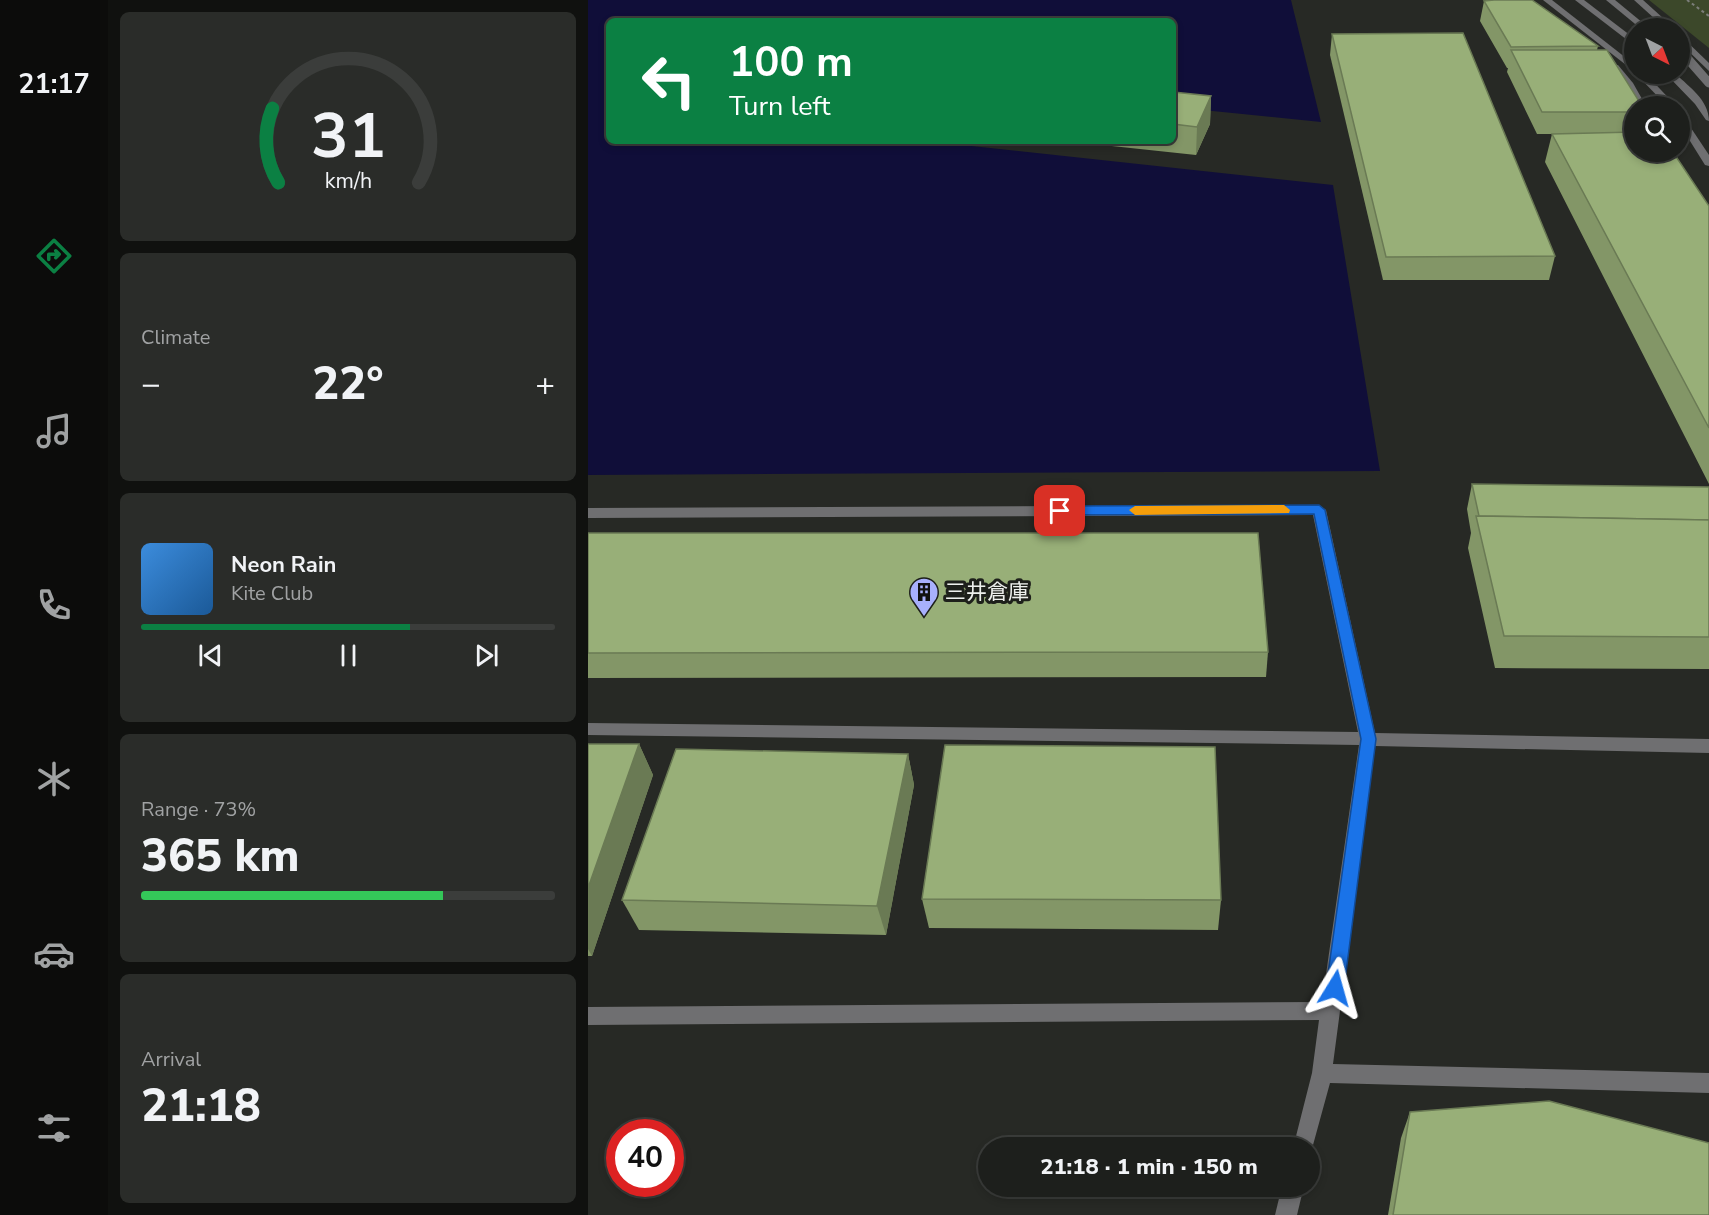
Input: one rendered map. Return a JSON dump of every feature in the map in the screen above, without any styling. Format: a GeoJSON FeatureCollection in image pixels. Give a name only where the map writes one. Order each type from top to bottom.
{"type":"FeatureCollection","features":[{"type":"Feature","properties":{"kind":"street"},"geometry":{"type":"LineString","coordinates":[[1547,0],[1624,60]]}},
{"type":"Feature","properties":{"kind":"street"},"geometry":{"type":"LineString","coordinates":[[1579,0],[1624,35]]}},
{"type":"Feature","properties":{"kind":"street"},"geometry":{"type":"LineString","coordinates":[[1610,0],[1632,18]]}},
{"type":"Feature","properties":{"kind":"street"},"geometry":{"type":"LineString","coordinates":[[1626,0],[1647,18]]}},
{"type":"Feature","properties":{"kind":"street"},"geometry":{"type":"LineString","coordinates":[[1638,0],[1659,18]]}},
{"type":"Feature","properties":{"kind":"street"},"geometry":{"type":"LineString","coordinates":[[1690,48],[1709,68]]}},
{"type":"Feature","properties":{"kind":"street"},"geometry":{"type":"LineString","coordinates":[[1600,54],[1628,83],[1636,96]]}},
{"type":"Feature","properties":{"kind":"street"},"geometry":{"type":"LineString","coordinates":[[1690,61],[1709,82]]}},
{"type":"Feature","properties":{"kind":"street"},"geometry":{"type":"LineString","coordinates":[[1690,65],[1709,82]]}},
{"type":"Feature","properties":{"kind":"street"},"geometry":{"type":"LineString","coordinates":[[1651,84],[1662,96]]}},
{"type":"Feature","properties":{"kind":"street"},"geometry":{"type":"LineString","coordinates":[[1681,84],[1699,102],[1709,118]]}},
{"type":"Feature","properties":{"kind":"street"},"geometry":{"type":"LineString","coordinates":[[1690,134],[1709,163]]}},
{"type":"Feature","properties":{"kind":"street"},"geometry":{"type":"LineString","coordinates":[[588,513],[1319,510],[1368,739],[1332,1011],[1322,1073],[1306,1137]]}},
{"type":"Feature","properties":{"kind":"street"},"geometry":{"type":"LineString","coordinates":[[588,729],[1368,739],[1709,746]]}},
{"type":"Feature","properties":{"kind":"street"},"geometry":{"type":"LineString","coordinates":[[588,1016],[1332,1011]]}},
{"type":"Feature","properties":{"kind":"street"},"geometry":{"type":"LineString","coordinates":[[1322,1073],[1709,1083]]}},
{"type":"Feature","properties":{"kind":"street"},"geometry":{"type":"LineString","coordinates":[[1286,1215],[1290,1197]]}},
{"type":"Feature","properties":{"kind":"path"},"geometry":{"type":"LineString","coordinates":[[1688,0],[1709,16]]}},
{"type":"Feature","properties":{"kind":"green space"},"geometry":{"type":"Polygon","coordinates":[[[1649,0],[1709,0],[1709,48],[1690,33],[1690,18],[1672,18],[1649,0]]]}},
{"type":"Feature","properties":{"kind":"shaded area"},"geometry":{"type":"Polygon","coordinates":[[[588,0],[1291,0],[1321,122],[1176,107],[1176,18],[606,18],[606,144],[953,144],[1333,185],[1380,471],[588,475],[588,0]]]}},
{"type":"Feature","properties":{"kind":"building"},"geometry":{"type":"Polygon","coordinates":[[[1532,0],[1598,46],[1511,47],[1484,1],[1532,0]]]}},
{"type":"Feature","properties":{"kind":"building"},"geometry":{"type":"Polygon","coordinates":[[[1463,33],[1555,256],[1386,257],[1332,34],[1463,33]]]}},
{"type":"Feature","properties":{"kind":"building"},"geometry":{"type":"Polygon","coordinates":[[[1511,50],[1607,50],[1624,77],[1624,84],[1628,84],[1636,96],[1624,96],[1624,112],[1542,112],[1511,50]]]}},
{"type":"Feature","properties":{"kind":"building"},"geometry":{"type":"Polygon","coordinates":[[[1176,92],[1211,96],[1197,127],[1176,124],[1176,92]]]}},
{"type":"Feature","properties":{"kind":"building"},"geometry":{"type":"Polygon","coordinates":[[[1624,132],[1624,162],[1680,162],[1709,206],[1709,428],[1552,134],[1624,132]]]}},
{"type":"Feature","properties":{"kind":"building"},"geometry":{"type":"Polygon","coordinates":[[[1472,484],[1709,487],[1709,520],[1479,516],[1472,484]]]}},
{"type":"Feature","properties":{"kind":"building"},"geometry":{"type":"Polygon","coordinates":[[[1476,516],[1709,520],[1709,637],[1504,636],[1476,516]]]}},
{"type":"Feature","properties":{"kind":"building","name":"三井倉庫"},"geometry":{"type":"Polygon","coordinates":[[[588,533],[1258,533],[1268,652],[588,653],[588,533]]]}},
{"type":"Feature","properties":{"kind":"building"},"geometry":{"type":"Polygon","coordinates":[[[588,744],[639,744],[588,888],[588,744]]]}},
{"type":"Feature","properties":{"kind":"building"},"geometry":{"type":"Polygon","coordinates":[[[945,745],[1215,747],[1221,900],[922,899],[945,745]]]}},
{"type":"Feature","properties":{"kind":"building"},"geometry":{"type":"Polygon","coordinates":[[[676,749],[908,754],[877,906],[622,900],[676,749]]]}},
{"type":"Feature","properties":{"kind":"building"},"geometry":{"type":"Polygon","coordinates":[[[1549,1101],[1709,1143],[1709,1215],[1393,1215],[1410,1112],[1549,1101]]]}},
{"type":"Feature","properties":{"kind":"slow traffic"},"geometry":{"type":"LineString","coordinates":[[1135,510],[1284,510]]}},
{"type":"Feature","properties":{"kind":"place","name":"三井倉庫"},"geometry":{"type":"Point","coordinates":[924,618]}},
{"type":"Feature","properties":{"kind":"route"},"geometry":{"type":"LineString","coordinates":[[1060,511],[1319,510],[1368,739],[1335,988]]}}]}
